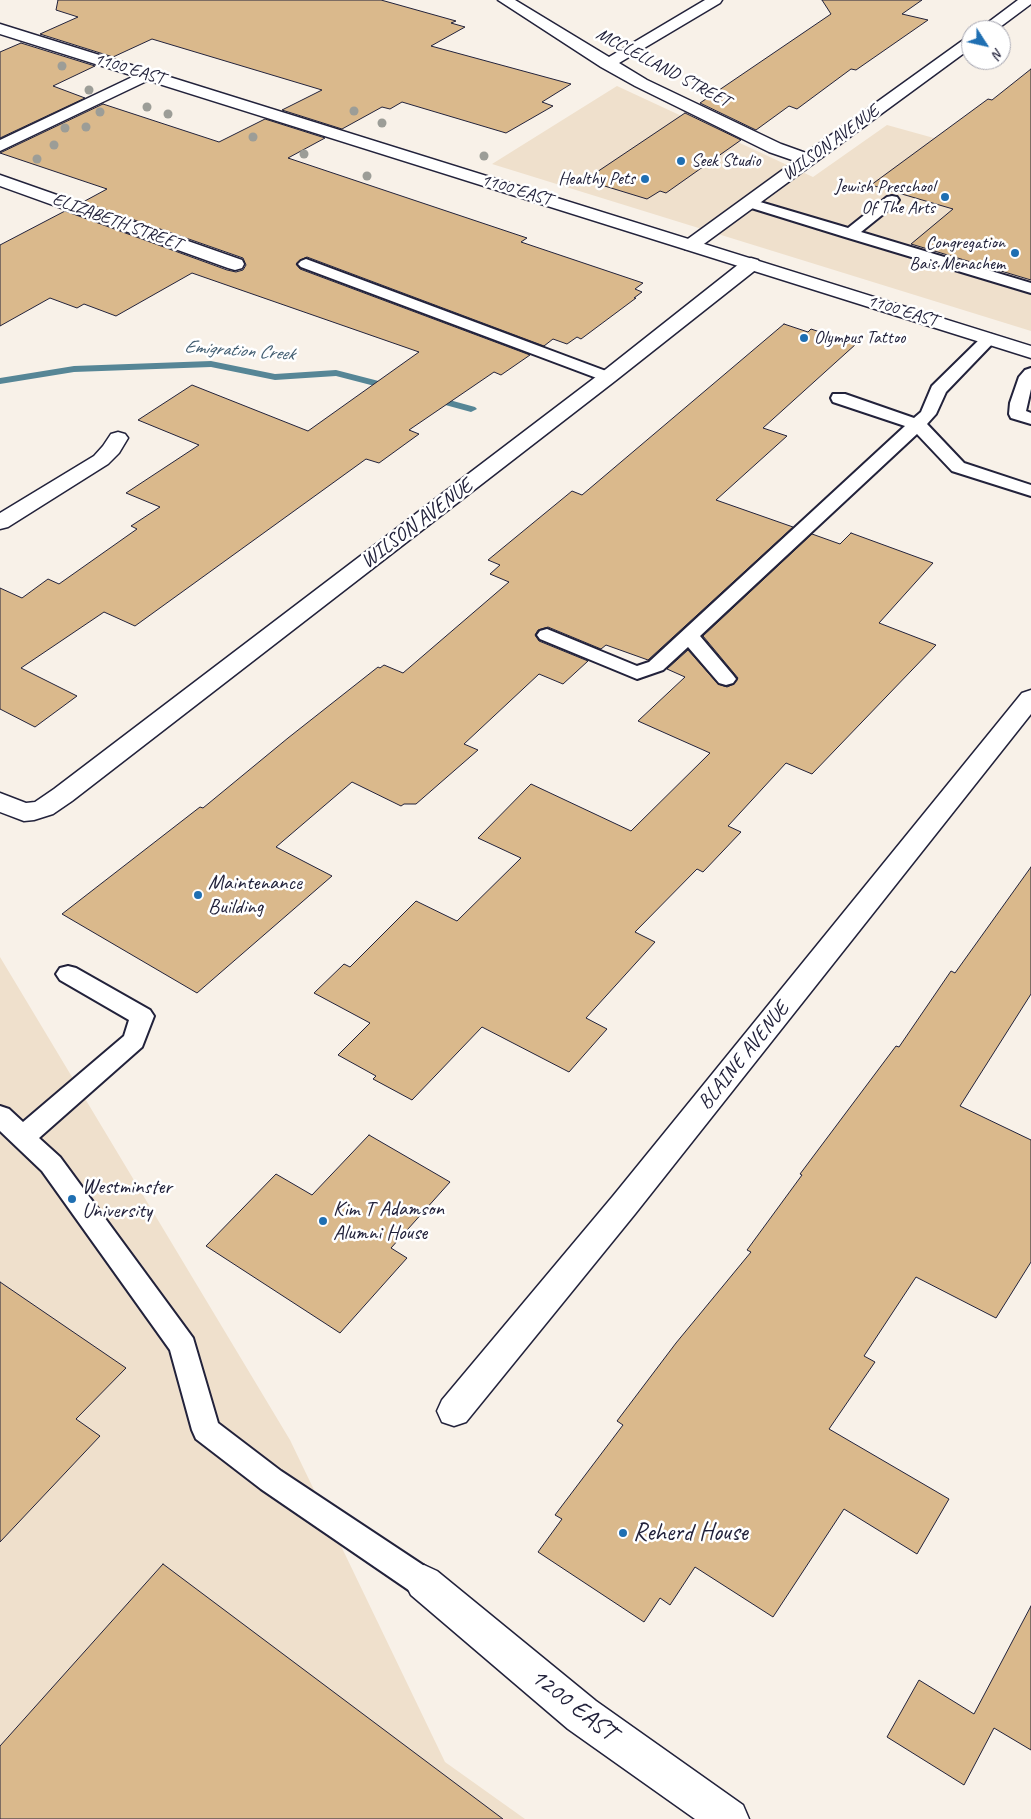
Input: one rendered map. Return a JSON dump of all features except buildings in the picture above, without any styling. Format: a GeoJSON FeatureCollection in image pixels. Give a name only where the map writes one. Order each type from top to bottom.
{"type":"FeatureCollection","features":[{"type":"Feature","properties":{"kind":"street","name":"MCCLELLAND STREET"},"geometry":{"type":"LineString","coordinates":[[505,0],[641,83],[775,148],[808,160]]}},
{"type":"Feature","properties":{"kind":"street"},"geometry":{"type":"LineString","coordinates":[[607,64],[715,0]]}},
{"type":"Feature","properties":{"kind":"street"},"geometry":{"type":"LineString","coordinates":[[1000,20],[1027,0]]}},
{"type":"Feature","properties":{"kind":"street","name":"1100 EAST"},"geometry":{"type":"LineString","coordinates":[[0,28],[1031,352]]}},
{"type":"Feature","properties":{"kind":"street","name":"WILSON AVENUE"},"geometry":{"type":"LineString","coordinates":[[691,245],[961,48]]}},
{"type":"Feature","properties":{"kind":"street"},"geometry":{"type":"LineString","coordinates":[[0,146],[147,75]]}},
{"type":"Feature","properties":{"kind":"street","name":"ELIZABETH STREET"},"geometry":{"type":"LineString","coordinates":[[0,180],[235,264]]}},
{"type":"Feature","properties":{"kind":"street","name":"WILSON AVENUE"},"geometry":{"type":"LineString","coordinates":[[0,802],[24,812],[44,808],[608,377],[752,264]]}},
{"type":"Feature","properties":{"kind":"street"},"geometry":{"type":"LineString","coordinates":[[0,522],[101,460],[112,450],[118,438]]}},
{"type":"Feature","properties":{"kind":"street","name":"BLAINE AVENUE"},"geometry":{"type":"LineString","coordinates":[[454,1410],[624,1205],[1031,698]]}},
{"type":"Feature","properties":{"kind":"street","name":"1200 EAST"},"geometry":{"type":"LineString","coordinates":[[424,1583],[582,1715],[729,1819]]}},
{"type":"Feature","properties":{"kind":"lane"},"geometry":{"type":"LineString","coordinates":[[850,234],[892,200]]}},
{"type":"Feature","properties":{"kind":"lane"},"geometry":{"type":"LineString","coordinates":[[750,203],[1031,288]]}},
{"type":"Feature","properties":{"kind":"lane"},"geometry":{"type":"LineString","coordinates":[[306,264],[608,377]]}},
{"type":"Feature","properties":{"kind":"lane"},"geometry":{"type":"LineString","coordinates":[[547,636],[637,673],[656,666],[928,414],[938,390],[989,338]]}},
{"type":"Feature","properties":{"kind":"lane"},"geometry":{"type":"LineString","coordinates":[[1031,373],[1027,377],[1018,403],[1017,414],[1031,419]]}},
{"type":"Feature","properties":{"kind":"lane"},"geometry":{"type":"LineString","coordinates":[[839,398],[917,424],[958,467],[1031,491]]}},
{"type":"Feature","properties":{"kind":"lane"},"geometry":{"type":"LineString","coordinates":[[689,636],[726,679]]}},
{"type":"Feature","properties":{"kind":"lane"},"geometry":{"type":"LineString","coordinates":[[23,1138],[134,1041],[142,1016],[68,974]]}},
{"type":"Feature","properties":{"kind":"lane"},"geometry":{"type":"LineString","coordinates":[[0,1116],[51,1164],[183,1346],[206,1430],[271,1480],[424,1583]]}},
{"type":"Feature","properties":{"kind":"shaded area"},"geometry":{"type":"Polygon","coordinates":[[[617,86],[813,177],[887,125],[1031,165],[1031,331],[492,164],[617,86]]]}},
{"type":"Feature","properties":{"kind":"shaded area","name":"Westminster University"},"geometry":{"type":"Polygon","coordinates":[[[0,957],[290,1440],[445,1762],[525,1819],[0,1819],[0,957]]]}},
{"type":"Feature","properties":{"kind":"waterway","name":"Emigration Creek"},"geometry":{"type":"LineString","coordinates":[[0,381],[74,369],[211,364],[275,377],[336,373],[394,388]]}},
{"type":"Feature","properties":{"kind":"waterway","name":"Emigration Creek"},"geometry":{"type":"LineString","coordinates":[[431,398],[471,409]]}},
{"type":"Feature","properties":{"kind":"place","name":"Seek Studio"},"geometry":{"type":"Point","coordinates":[681,161]}},
{"type":"Feature","properties":{"kind":"place","name":"Healthy Pets"},"geometry":{"type":"Point","coordinates":[645,179]}},
{"type":"Feature","properties":{"kind":"place","name":"Jewish Preschool Of The Arts"},"geometry":{"type":"Point","coordinates":[945,197]}},
{"type":"Feature","properties":{"kind":"place","name":"Congregation Bais Menachem"},"geometry":{"type":"Point","coordinates":[1015,253]}},
{"type":"Feature","properties":{"kind":"place","name":"Olympus Tattoo"},"geometry":{"type":"Point","coordinates":[804,338]}},
{"type":"Feature","properties":{"kind":"place","name":"Maintenance Building"},"geometry":{"type":"Point","coordinates":[198,895]}},
{"type":"Feature","properties":{"kind":"place","name":"Westminster University"},"geometry":{"type":"Point","coordinates":[72,1199]}},
{"type":"Feature","properties":{"kind":"place","name":"Kim T Adamson Alumni House"},"geometry":{"type":"Point","coordinates":[323,1221]}},
{"type":"Feature","properties":{"kind":"place","name":"Reherd House"},"geometry":{"type":"Point","coordinates":[623,1533]}}]}
